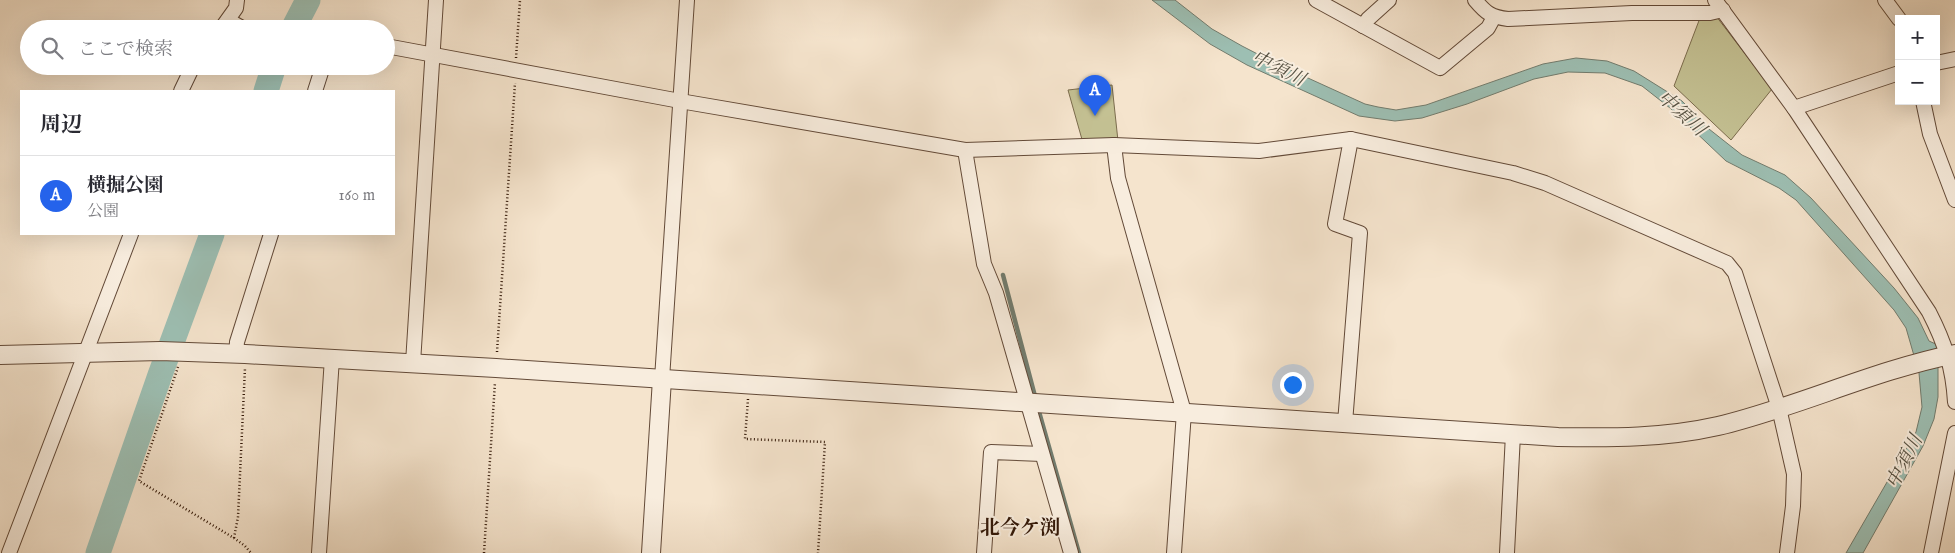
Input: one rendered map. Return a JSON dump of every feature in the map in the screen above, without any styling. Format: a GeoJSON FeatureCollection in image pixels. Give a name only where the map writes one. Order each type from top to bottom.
{"type":"FeatureCollection","features":[{"type":"Feature","properties":{"kind":"street"},"geometry":{"type":"LineString","coordinates":[[228,20],[236,8],[237,0]]}},
{"type":"Feature","properties":{"kind":"street"},"geometry":{"type":"LineString","coordinates":[[413,363],[436,0]]}},
{"type":"Feature","properties":{"kind":"street"},"geometry":{"type":"LineString","coordinates":[[650,553],[687,0]]}},
{"type":"Feature","properties":{"kind":"street"},"geometry":{"type":"LineString","coordinates":[[1316,0],[1440,68],[1488,28],[1494,17]]}},
{"type":"Feature","properties":{"kind":"street"},"geometry":{"type":"LineString","coordinates":[[1363,26],[1389,0]]}},
{"type":"Feature","properties":{"kind":"street"},"geometry":{"type":"LineString","coordinates":[[1475,0],[1484,11],[1494,17],[1508,20],[1632,14],[1710,13],[1719,5],[1794,108],[1929,312],[1941,334],[1948,355],[1955,402]]}},
{"type":"Feature","properties":{"kind":"street"},"geometry":{"type":"LineString","coordinates":[[1885,0],[1896,15]]}},
{"type":"Feature","properties":{"kind":"street"},"geometry":{"type":"LineString","coordinates":[[395,48],[965,150],[1114,145],[1259,151],[1351,139],[1513,173],[1545,183],[1727,263],[1735,273],[1779,408],[1794,474],[1793,506],[1787,553]]}},
{"type":"Feature","properties":{"kind":"street"},"geometry":{"type":"LineString","coordinates":[[1940,62],[1955,59]]}},
{"type":"Feature","properties":{"kind":"street"},"geometry":{"type":"LineString","coordinates":[[1794,108],[1895,74]]}},
{"type":"Feature","properties":{"kind":"street"},"geometry":{"type":"LineString","coordinates":[[181,90],[188,75]]}},
{"type":"Feature","properties":{"kind":"street"},"geometry":{"type":"LineString","coordinates":[[315,90],[320,75]]}},
{"type":"Feature","properties":{"kind":"street"},"geometry":{"type":"LineString","coordinates":[[1924,105],[1930,134],[1955,198]]}},
{"type":"Feature","properties":{"kind":"street"},"geometry":{"type":"LineString","coordinates":[[1346,423],[1360,233],[1335,224],[1351,139]]}},
{"type":"Feature","properties":{"kind":"street"},"geometry":{"type":"LineString","coordinates":[[1114,145],[1118,178],[1184,412],[1174,553]]}},
{"type":"Feature","properties":{"kind":"street"},"geometry":{"type":"LineString","coordinates":[[965,150],[984,264],[996,293],[1070,553]]}},
{"type":"Feature","properties":{"kind":"street"},"geometry":{"type":"LineString","coordinates":[[9,553],[131,235]]}},
{"type":"Feature","properties":{"kind":"street"},"geometry":{"type":"LineString","coordinates":[[241,354],[237,342],[271,235]]}},
{"type":"Feature","properties":{"kind":"street"},"geometry":{"type":"LineString","coordinates":[[0,355],[160,351],[332,358],[1513,434],[1603,438],[1665,435],[1718,426],[1915,363],[1948,355]]}},
{"type":"Feature","properties":{"kind":"street"},"geometry":{"type":"LineString","coordinates":[[318,553],[332,358]]}},
{"type":"Feature","properties":{"kind":"street"},"geometry":{"type":"LineString","coordinates":[[1931,553],[1955,433]]}},
{"type":"Feature","properties":{"kind":"street"},"geometry":{"type":"LineString","coordinates":[[1507,553],[1513,434]]}},
{"type":"Feature","properties":{"kind":"street"},"geometry":{"type":"LineString","coordinates":[[984,553],[991,452],[1042,454]]}},
{"type":"Feature","properties":{"kind":"path"},"geometry":{"type":"LineString","coordinates":[[484,553],[520,0]]}},
{"type":"Feature","properties":{"kind":"path"},"geometry":{"type":"LineString","coordinates":[[181,352],[139,481],[234,538],[251,553]]}},
{"type":"Feature","properties":{"kind":"path"},"geometry":{"type":"LineString","coordinates":[[234,538],[238,517],[241,354]]}},
{"type":"Feature","properties":{"kind":"path"},"geometry":{"type":"LineString","coordinates":[[750,385],[745,439],[825,442],[818,553]]}},
{"type":"Feature","properties":{"kind":"shaded area"},"geometry":{"type":"Polygon","coordinates":[[[1716,16],[1772,89],[1731,140],[1674,86],[1700,18],[1716,16]]]}},
{"type":"Feature","properties":{"kind":"shaded area"},"geometry":{"type":"Polygon","coordinates":[[[1112,85],[1118,141],[1083,143],[1068,90],[1112,85]]]}},
{"type":"Feature","properties":{"kind":"water","name":"中須川"},"geometry":{"type":"Polygon","coordinates":[[[1152,0],[1175,0],[1212,29],[1275,63],[1365,104],[1396,110],[1426,105],[1543,64],[1576,58],[1607,61],[1634,71],[1682,101],[1709,129],[1742,155],[1785,175],[1811,198],[1894,288],[1918,318],[1929,341],[1938,345],[1938,397],[1934,419],[1923,446],[1863,553],[1846,553],[1916,432],[1922,407],[1919,373],[1906,328],[1894,310],[1796,200],[1779,188],[1726,161],[1670,108],[1642,86],[1605,73],[1568,72],[1534,79],[1467,104],[1422,118],[1395,121],[1359,116],[1247,65],[1210,44],[1152,0]]]}},
{"type":"Feature","properties":{"kind":"waterway"},"geometry":{"type":"LineString","coordinates":[[298,20],[308,0]]}},
{"type":"Feature","properties":{"kind":"waterway"},"geometry":{"type":"LineString","coordinates":[[266,90],[271,75]]}},
{"type":"Feature","properties":{"kind":"waterway"},"geometry":{"type":"LineString","coordinates":[[98,553],[160,375],[212,235]]}},
{"type":"Feature","properties":{"kind":"waterway"},"geometry":{"type":"LineString","coordinates":[[1003,275],[1036,400]]}},
{"type":"Feature","properties":{"kind":"waterway"},"geometry":{"type":"LineString","coordinates":[[1038,408],[1079,553]]}},
{"type":"Feature","properties":{"kind":"place","name":"横掘公園"},"geometry":{"type":"Point","coordinates":[1095,116]}},
{"type":"Feature","properties":{"kind":"district","name":"北今ケ渕"},"geometry":{"type":"Point","coordinates":[1020,528]}}]}
